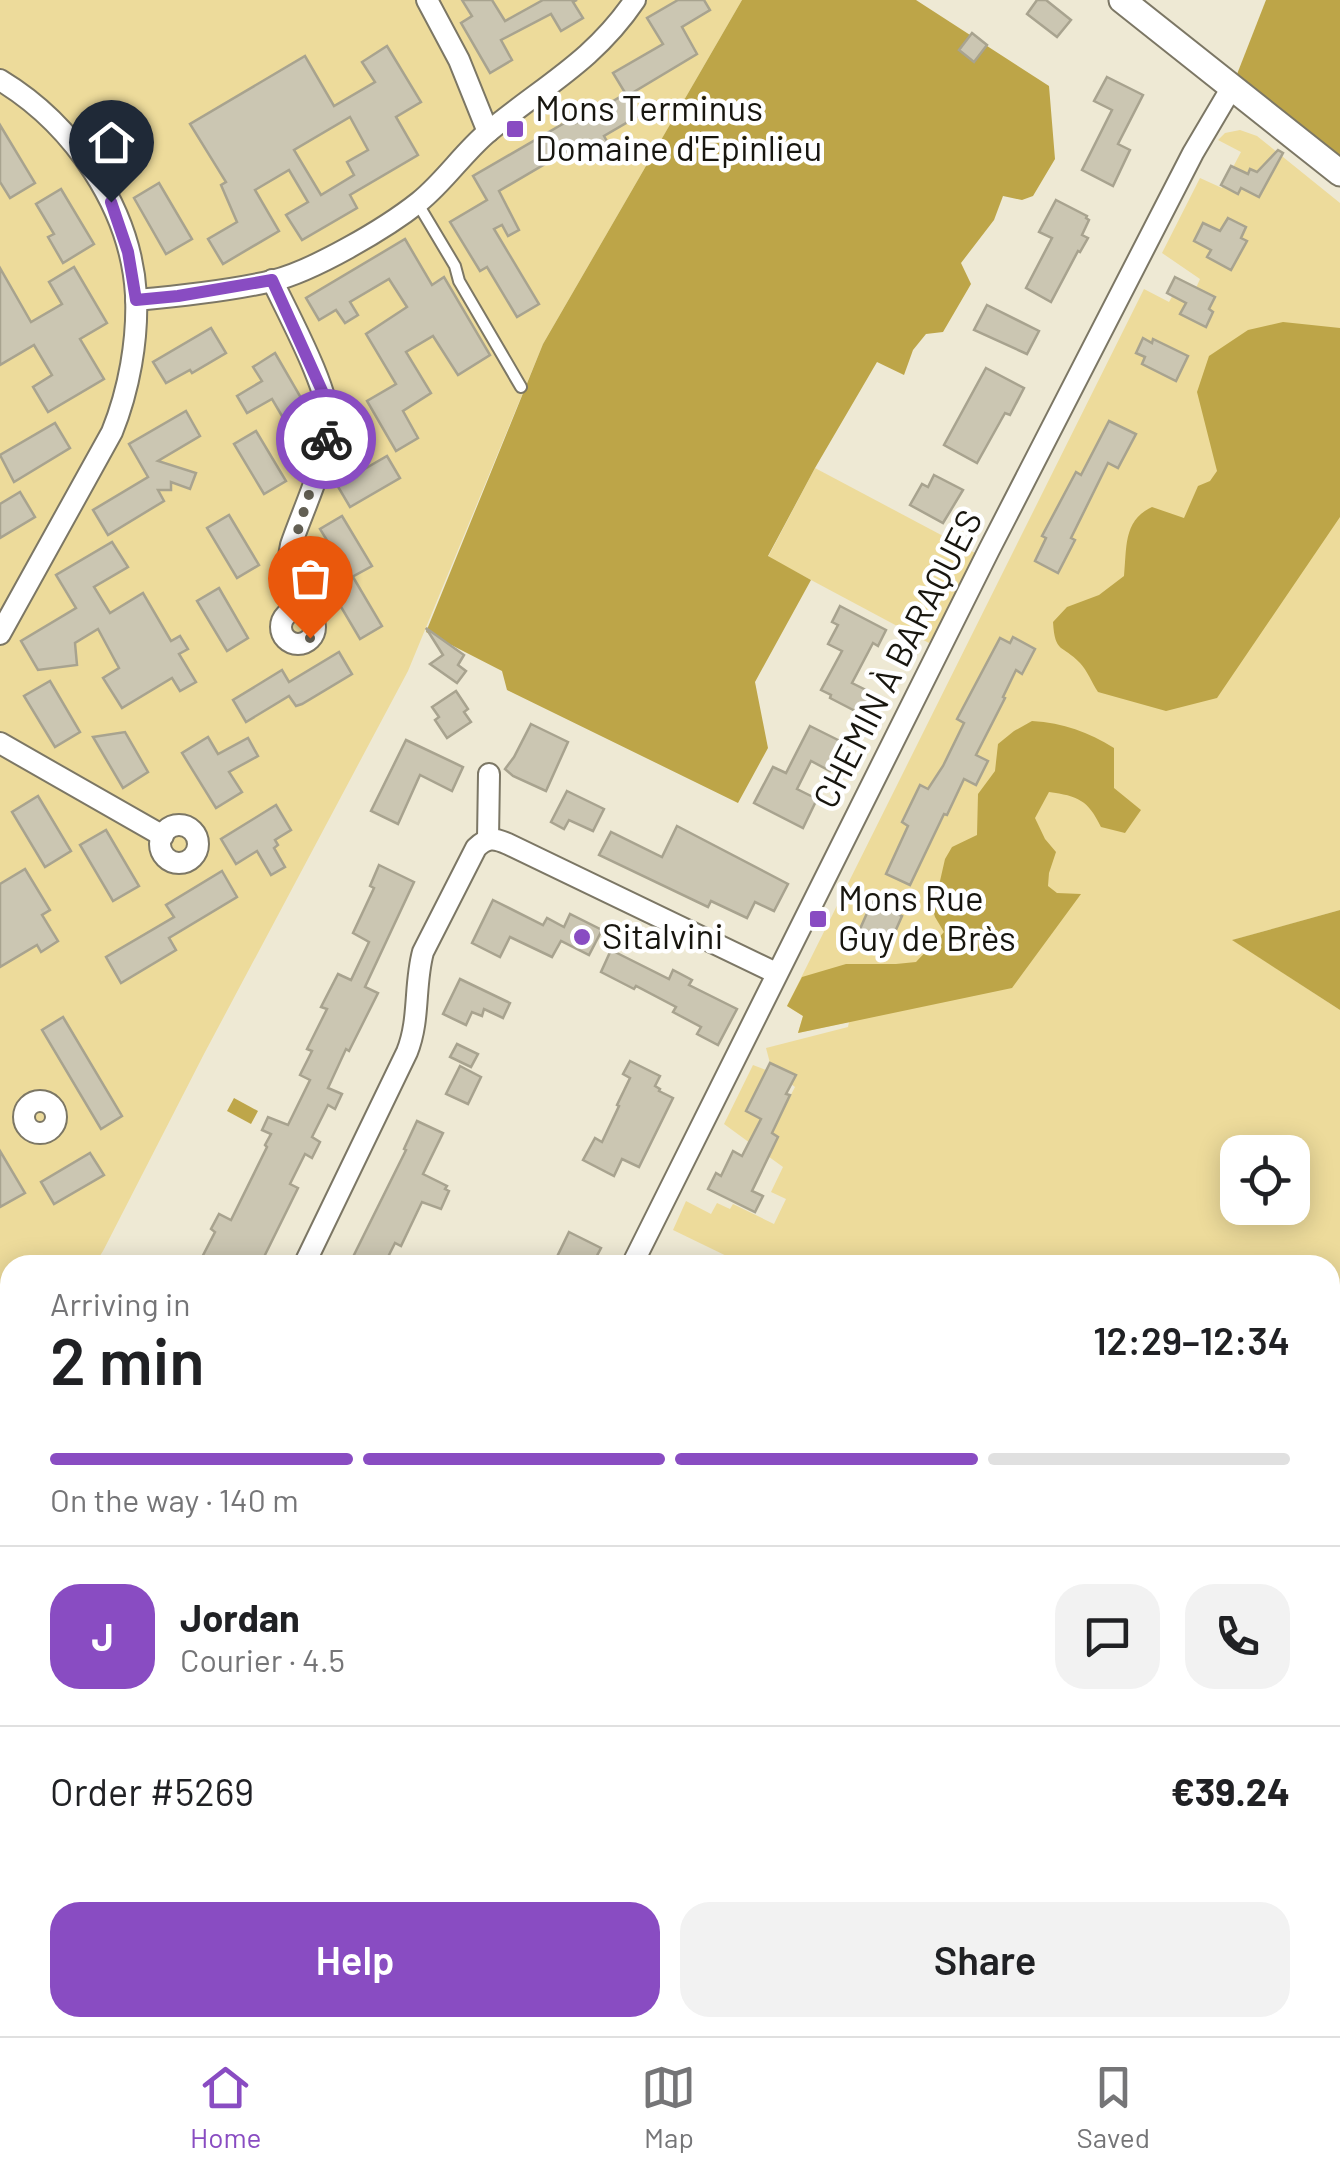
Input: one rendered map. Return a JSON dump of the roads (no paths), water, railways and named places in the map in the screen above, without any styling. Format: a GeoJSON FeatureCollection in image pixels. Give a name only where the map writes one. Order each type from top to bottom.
{"type":"FeatureCollection","features":[{"type":"Feature","properties":{"kind":"street"},"geometry":{"type":"LineString","coordinates":[[427,0],[459,60],[488,132]]}},
{"type":"Feature","properties":{"kind":"street"},"geometry":{"type":"LineString","coordinates":[[136,300],[272,280],[360,240],[418,203],[488,132],[586,58],[634,0]]}},
{"type":"Feature","properties":{"kind":"street"},"geometry":{"type":"LineString","coordinates":[[1122,0],[1340,173]]}},
{"type":"Feature","properties":{"kind":"street"},"geometry":{"type":"LineString","coordinates":[[0,80],[53,121],[100,182],[128,252],[136,300],[129,374],[112,432],[3,620]]}},
{"type":"Feature","properties":{"kind":"street","name":"CHEMIN À BARAQUES"},"geometry":{"type":"LineString","coordinates":[[637,1255],[1175,188],[1232,86]]}},
{"type":"Feature","properties":{"kind":"street"},"geometry":{"type":"LineString","coordinates":[[272,280],[323,391],[329,414],[326,441],[288,563],[292,611]]}},
{"type":"Feature","properties":{"kind":"street"},"geometry":{"type":"LineString","coordinates":[[0,743],[162,836]]}},
{"type":"Feature","properties":{"kind":"street"},"geometry":{"type":"LineString","coordinates":[[488,839],[489,774]]}},
{"type":"Feature","properties":{"kind":"street"},"geometry":{"type":"LineString","coordinates":[[309,1255],[413,1039],[423,952],[476,848],[488,839],[508,844],[776,973]]}},
{"type":"Feature","properties":{"kind":"street"},"geometry":{"type":"LineString","coordinates":[[0,1114],[23,1116]]}},
{"type":"Feature","properties":{"kind":"lane"},"geometry":{"type":"LineString","coordinates":[[418,203],[522,388]]}},
{"type":"Feature","properties":{"kind":"place","name":"Mons Terminus Domaine d'Epinlieu"},"geometry":{"type":"Point","coordinates":[515,129]}},
{"type":"Feature","properties":{"kind":"place","name":"Mons Rue Guy de Brès"},"geometry":{"type":"Point","coordinates":[818,919]}},
{"type":"Feature","properties":{"kind":"place","name":"Sitalvini"},"geometry":{"type":"Point","coordinates":[582,937]}}]}
